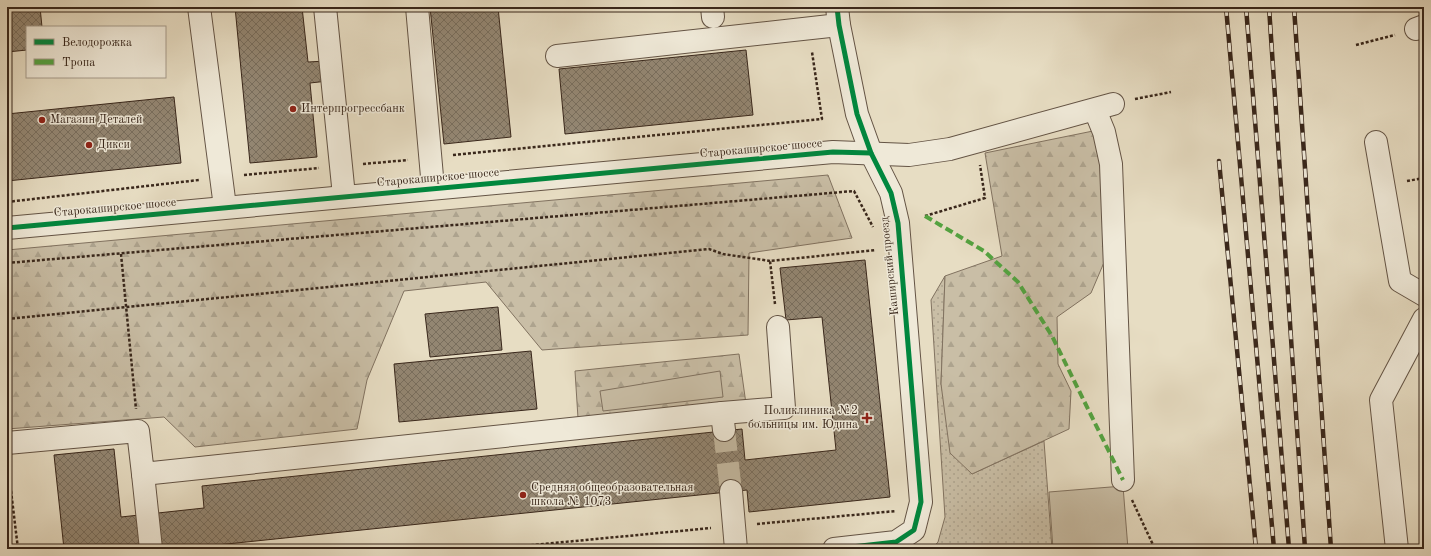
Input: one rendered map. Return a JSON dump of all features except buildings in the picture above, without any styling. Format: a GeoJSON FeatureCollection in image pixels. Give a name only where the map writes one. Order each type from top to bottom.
{"type":"FeatureCollection","features":[{"type":"Feature","properties":{"kind":"street"},"geometry":{"type":"LineString","coordinates":[[199,7],[225,208]]}},
{"type":"Feature","properties":{"kind":"street"},"geometry":{"type":"LineString","coordinates":[[325,7],[344,196]]}},
{"type":"Feature","properties":{"kind":"street"},"geometry":{"type":"LineString","coordinates":[[417,7],[433,188]]}},
{"type":"Feature","properties":{"kind":"street"},"geometry":{"type":"LineString","coordinates":[[557,56],[809,28],[838,16]]}},
{"type":"Feature","properties":{"kind":"street","name":"Каширский проезд"},"geometry":{"type":"LineString","coordinates":[[834,549],[896,542],[914,530],[921,502],[898,224],[891,193],[871,153],[857,114],[838,16]]}},
{"type":"Feature","properties":{"kind":"street"},"geometry":{"type":"LineString","coordinates":[[1104,107],[1104,132],[1111,164],[1123,480]]}},
{"type":"Feature","properties":{"kind":"street","name":"Старокаширское шоссе"},"geometry":{"type":"LineString","coordinates":[[7,228],[833,152],[909,155],[950,149],[1104,107]]}},
{"type":"Feature","properties":{"kind":"street"},"geometry":{"type":"LineString","coordinates":[[1376,142],[1400,281],[1424,294]]}},
{"type":"Feature","properties":{"kind":"street"},"geometry":{"type":"LineString","coordinates":[[1397,549],[1381,400],[1424,319]]}},
{"type":"Feature","properties":{"kind":"street"},"geometry":{"type":"LineString","coordinates":[[143,474],[723,422],[784,408],[778,326]]}},
{"type":"Feature","properties":{"kind":"street"},"geometry":{"type":"LineString","coordinates":[[7,453],[138,431],[151,549]]}},
{"type":"Feature","properties":{"kind":"street"},"geometry":{"type":"LineString","coordinates":[[731,491],[736,549]]}},
{"type":"Feature","properties":{"kind":"path"},"geometry":{"type":"LineString","coordinates":[[1356,45],[1420,27]]}},
{"type":"Feature","properties":{"kind":"path"},"geometry":{"type":"LineString","coordinates":[[809,28],[822,119]]}},
{"type":"Feature","properties":{"kind":"path"},"geometry":{"type":"LineString","coordinates":[[1104,107],[1171,92]]}},
{"type":"Feature","properties":{"kind":"path"},"geometry":{"type":"LineString","coordinates":[[925,216],[985,198],[976,141]]}},
{"type":"Feature","properties":{"kind":"path"},"geometry":{"type":"LineString","coordinates":[[7,263],[854,191],[874,228]]}},
{"type":"Feature","properties":{"kind":"path"},"geometry":{"type":"LineString","coordinates":[[875,243],[877,258]]}},
{"type":"Feature","properties":{"kind":"path"},"geometry":{"type":"LineString","coordinates":[[7,319],[709,249],[723,254],[770,261],[876,250]]}},
{"type":"Feature","properties":{"kind":"path"},"geometry":{"type":"LineString","coordinates":[[121,254],[138,431]]}},
{"type":"Feature","properties":{"kind":"path"},"geometry":{"type":"LineString","coordinates":[[770,261],[774,296]]}},
{"type":"Feature","properties":{"kind":"path"},"geometry":{"type":"LineString","coordinates":[[7,453],[18,549]]}},
{"type":"Feature","properties":{"kind":"path"},"geometry":{"type":"LineString","coordinates":[[1123,480],[1155,549]]}},
{"type":"Feature","properties":{"kind":"path"},"geometry":{"type":"LineString","coordinates":[[491,549],[897,511]]}},
{"type":"Feature","properties":{"kind":"green space"},"geometry":{"type":"Polygon","coordinates":[[[1093,131],[1102,171],[1108,253],[1091,293],[1057,317],[1058,364],[1071,391],[1069,429],[972,474],[950,453],[941,384],[945,276],[1002,256],[985,153],[1093,131]]]}},
{"type":"Feature","properties":{"kind":"green space"},"geometry":{"type":"Polygon","coordinates":[[[828,175],[852,238],[749,253],[748,335],[542,350],[486,282],[404,291],[367,380],[357,429],[195,447],[164,417],[7,429],[7,250],[828,175]]]}},
{"type":"Feature","properties":{"kind":"green space"},"geometry":{"type":"Polygon","coordinates":[[[945,276],[941,384],[972,474],[1044,441],[1052,549],[932,549],[938,542],[945,517],[931,300],[945,276]]]}},
{"type":"Feature","properties":{"kind":"green space"},"geometry":{"type":"Polygon","coordinates":[[[739,354],[747,411],[579,434],[575,371],[739,354]]]}},
{"type":"Feature","properties":{"kind":"green space"},"geometry":{"type":"Polygon","coordinates":[[[720,371],[723,397],[603,411],[600,391],[720,371]]]}},
{"type":"Feature","properties":{"kind":"green space"},"geometry":{"type":"Polygon","coordinates":[[[1123,486],[1128,549],[1053,549],[1049,492],[1123,486]]]}},
{"type":"Feature","properties":{"kind":"tunnel"},"geometry":{"type":"LineString","coordinates":[[724,430],[731,491]]}},
{"type":"Feature","properties":{"kind":"railway"},"geometry":{"type":"LineString","coordinates":[[1226,7],[1274,549]]}},
{"type":"Feature","properties":{"kind":"railway"},"geometry":{"type":"LineString","coordinates":[[1246,7],[1289,549]]}},
{"type":"Feature","properties":{"kind":"railway"},"geometry":{"type":"LineString","coordinates":[[1269,7],[1305,549]]}},
{"type":"Feature","properties":{"kind":"railway"},"geometry":{"type":"LineString","coordinates":[[1294,7],[1331,549]]}},
{"type":"Feature","properties":{"kind":"railway"},"geometry":{"type":"LineString","coordinates":[[1219,161],[1256,549]]}},
{"type":"Feature","properties":{"kind":"marked path"},"geometry":{"type":"LineString","coordinates":[[925,216],[984,251],[1018,282],[1052,336],[1123,480]]}},
{"type":"Feature","properties":{"kind":"cycle path"},"geometry":{"type":"LineString","coordinates":[[834,549],[896,542],[914,530],[921,502],[898,223],[891,193],[871,153],[857,114],[839,25],[837,7]]}},
{"type":"Feature","properties":{"kind":"cycle path"},"geometry":{"type":"LineString","coordinates":[[7,228],[833,152],[871,153]]}},
{"type":"Feature","properties":{"kind":"place","name":"Интерпрогрессбанк"},"geometry":{"type":"Point","coordinates":[293,109]}},
{"type":"Feature","properties":{"kind":"place","name":"Магазин Деталей"},"geometry":{"type":"Point","coordinates":[42,120]}},
{"type":"Feature","properties":{"kind":"place","name":"Дикси"},"geometry":{"type":"Point","coordinates":[89,145]}},
{"type":"Feature","properties":{"kind":"place","name":"Поликлиника №2 больницы им. Юдина"},"geometry":{"type":"Point","coordinates":[867,418]}},
{"type":"Feature","properties":{"kind":"place","name":"Средняя общеобразовательная школа № 1073"},"geometry":{"type":"Point","coordinates":[523,495]}}]}
